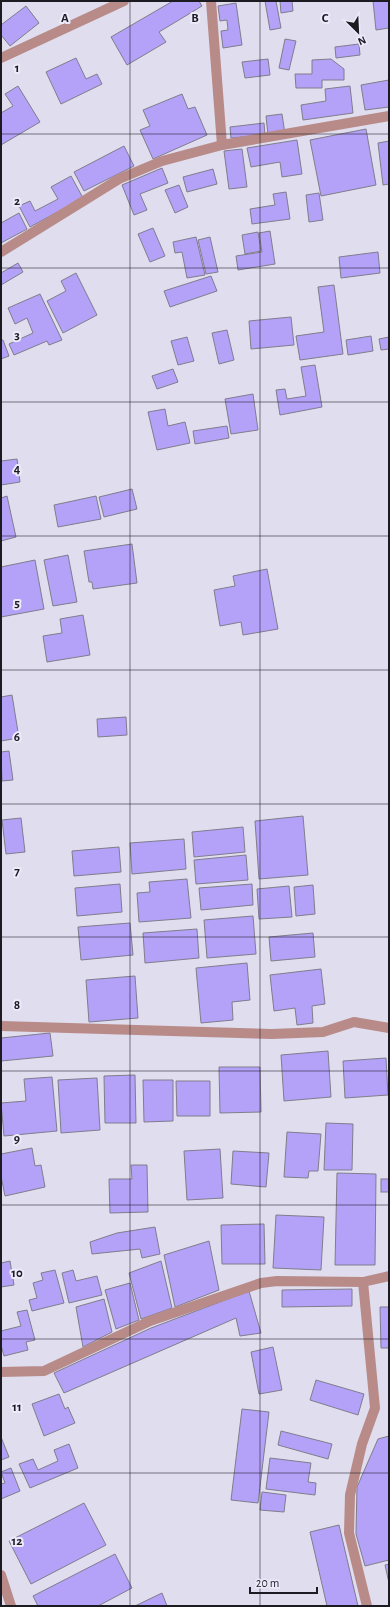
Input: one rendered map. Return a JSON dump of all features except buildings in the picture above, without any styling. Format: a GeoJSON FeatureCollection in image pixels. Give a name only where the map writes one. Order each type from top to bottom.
{"type":"FeatureCollection","features":[{"type":"Feature","properties":{"kind":"street"},"geometry":{"type":"LineString","coordinates":[[1,58],[124,1]]}},
{"type":"Feature","properties":{"kind":"street"},"geometry":{"type":"LineString","coordinates":[[211,1],[222,145]]}},
{"type":"Feature","properties":{"kind":"street"},"geometry":{"type":"LineString","coordinates":[[1,252],[119,179],[162,161],[222,145],[376,120],[389,116]]}},
{"type":"Feature","properties":{"kind":"street"},"geometry":{"type":"LineString","coordinates":[[1,1026],[272,1034],[323,1032],[354,1022],[389,1028]]}},
{"type":"Feature","properties":{"kind":"street"},"geometry":{"type":"LineString","coordinates":[[1,1372],[44,1371],[150,1321],[261,1283],[277,1281],[363,1282],[389,1276]]}},
{"type":"Feature","properties":{"kind":"street"},"geometry":{"type":"LineString","coordinates":[[363,1282],[375,1408],[362,1444],[350,1495],[349,1533],[367,1606]]}},
{"type":"Feature","properties":{"kind":"street"},"geometry":{"type":"LineString","coordinates":[[1,1575],[11,1606]]}}]}
